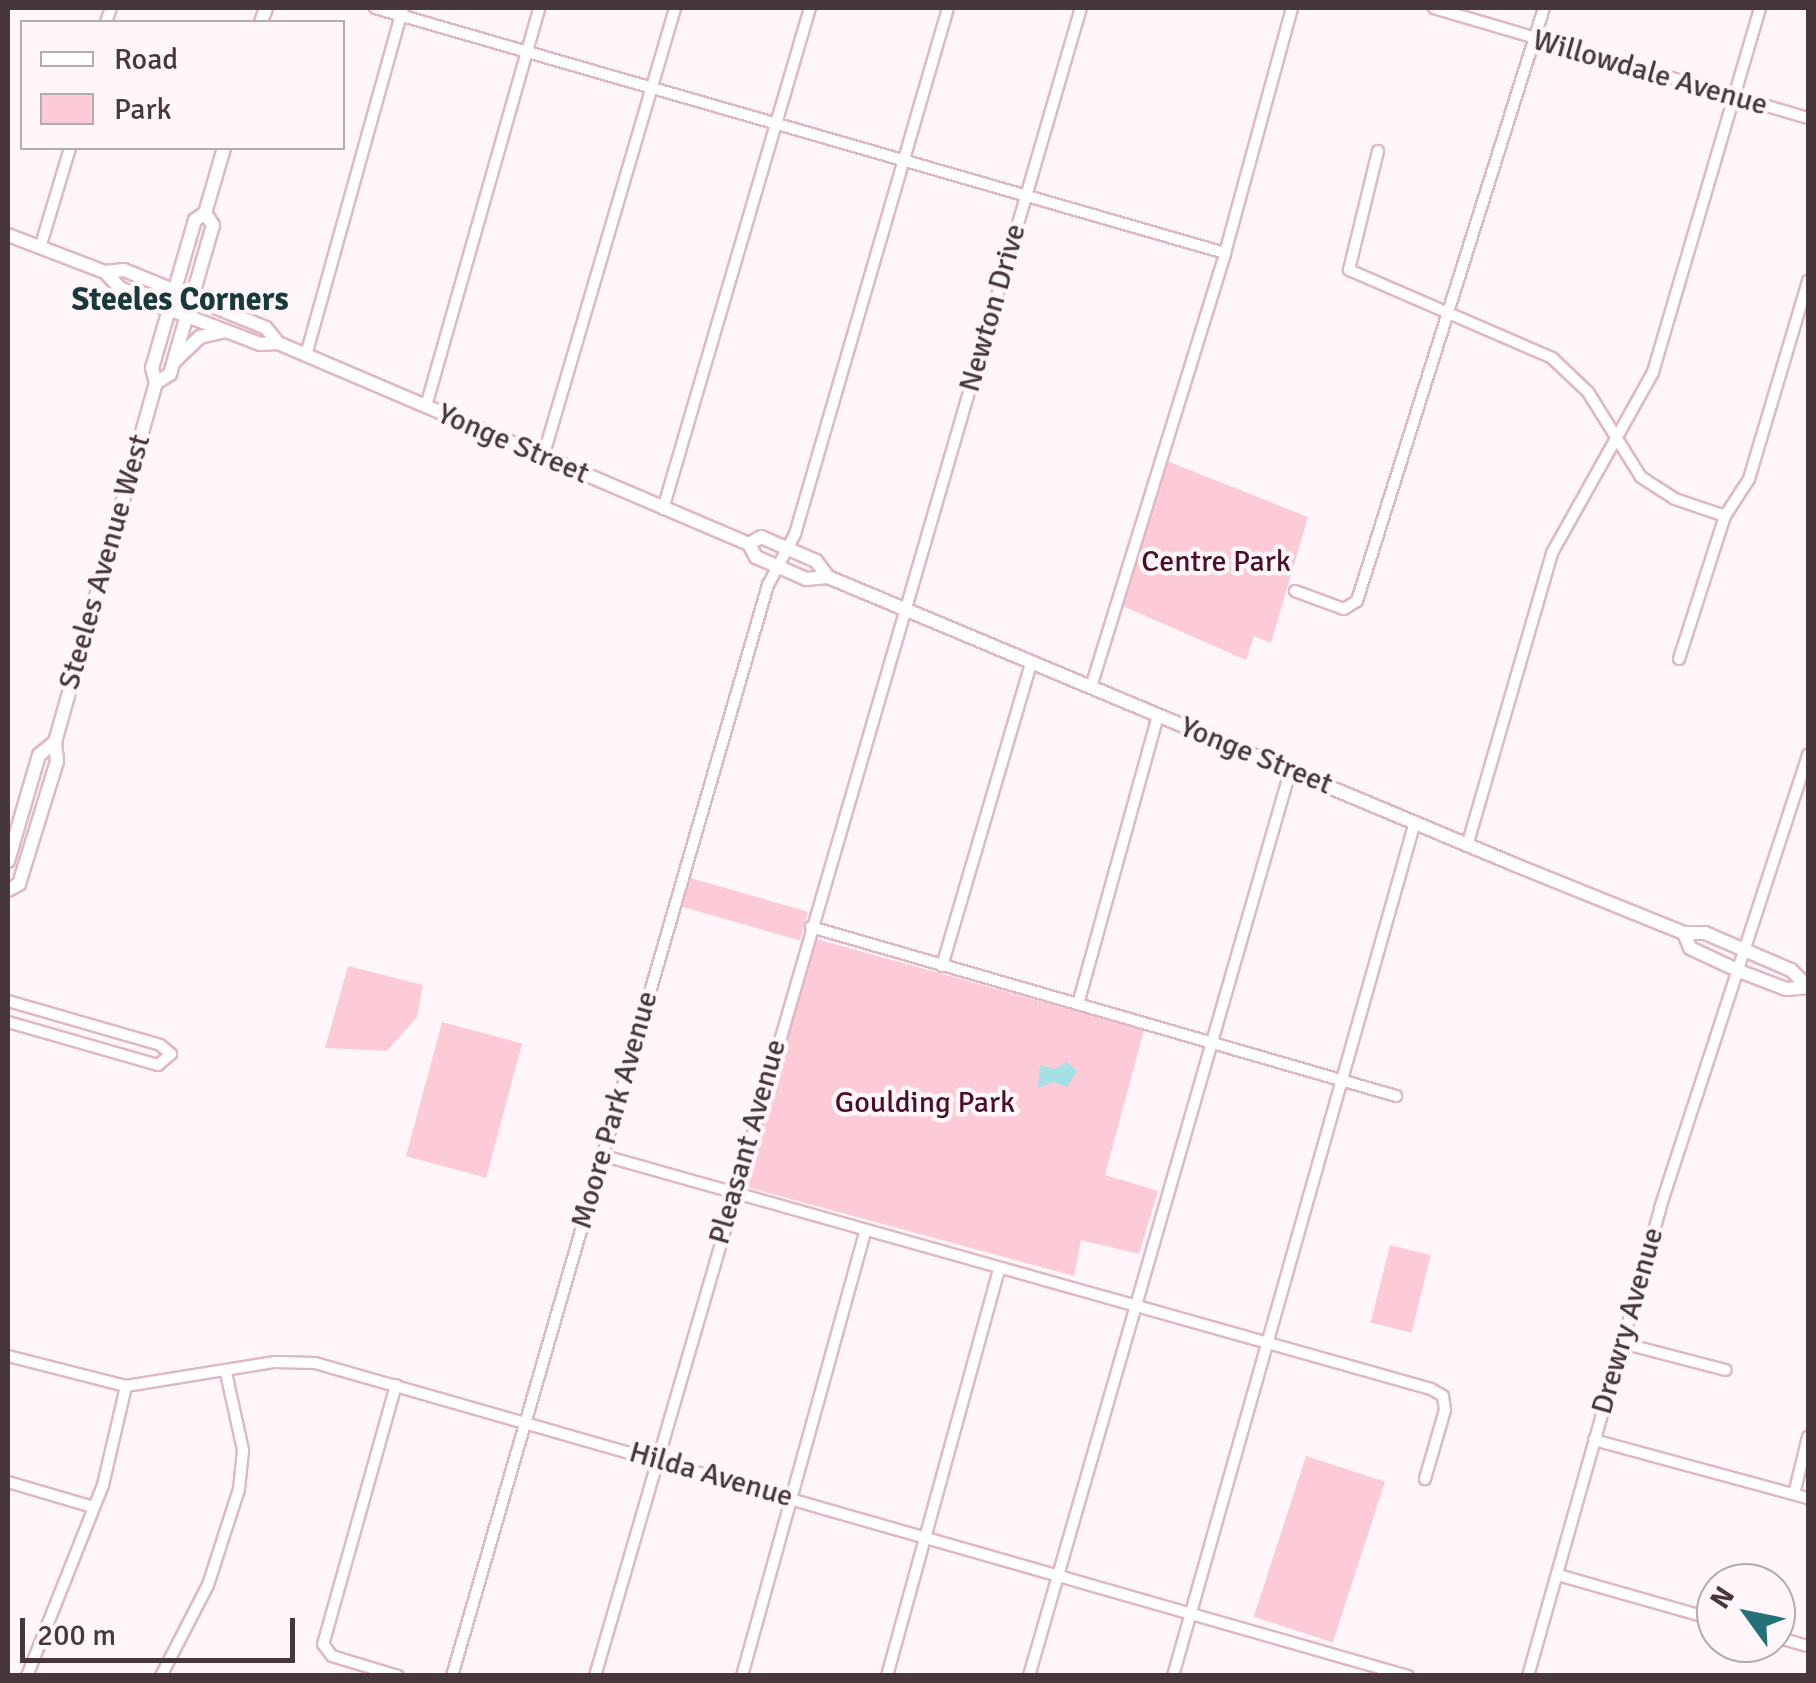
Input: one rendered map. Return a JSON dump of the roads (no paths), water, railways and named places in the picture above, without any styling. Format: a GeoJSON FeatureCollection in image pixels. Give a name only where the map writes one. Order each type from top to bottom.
{"type":"FeatureCollection","features":[{"type":"Feature","properties":{"kind":"main road"},"geometry":{"type":"LineString","coordinates":[[205,212],[223,150]]}},
{"type":"Feature","properties":{"kind":"main road","name":"Steeles Avenue West"},"geometry":{"type":"LineString","coordinates":[[8,890],[20,884],[57,761],[55,742],[156,383],[173,364],[213,225],[205,212],[195,220],[152,368],[156,383]]}},
{"type":"Feature","properties":{"kind":"main road","name":"Yonge Street"},"geometry":{"type":"LineString","coordinates":[[8,235],[105,272],[124,270],[266,328],[278,343]]}},
{"type":"Feature","properties":{"kind":"main road","name":"Yonge Street"},"geometry":{"type":"LineString","coordinates":[[105,272],[120,288],[170,310],[306,354],[749,544],[756,557],[806,579],[828,576]]}},
{"type":"Feature","properties":{"kind":"main road"},"geometry":{"type":"LineString","coordinates":[[173,364],[200,337],[227,331]]}},
{"type":"Feature","properties":{"kind":"main road","name":"Yonge Street"},"geometry":{"type":"LineString","coordinates":[[749,544],[762,538],[816,560],[828,576],[1031,664],[1291,768],[1467,846],[1684,934],[1705,933],[1790,970],[1808,987]]}},
{"type":"Feature","properties":{"kind":"main road","name":"Steeles Avenue West"},"geometry":{"type":"LineString","coordinates":[[8,860],[39,755],[55,742]]}},
{"type":"Feature","properties":{"kind":"main road"},"geometry":{"type":"LineString","coordinates":[[18,828],[35,832]]}},
{"type":"Feature","properties":{"kind":"main road","name":"Yonge Street"},"geometry":{"type":"LineString","coordinates":[[1684,934],[1690,948],[1739,971],[1786,988],[1808,987]]}},
{"type":"Feature","properties":{"kind":"street"},"geometry":{"type":"LineString","coordinates":[[375,8],[402,12],[906,163],[1225,253]]}},
{"type":"Feature","properties":{"kind":"street"},"geometry":{"type":"LineString","coordinates":[[426,406],[540,8]]}},
{"type":"Feature","properties":{"kind":"street"},"geometry":{"type":"LineString","coordinates":[[542,457],[676,8]]}},
{"type":"Feature","properties":{"kind":"street"},"geometry":{"type":"LineString","coordinates":[[663,509],[810,8]]}},
{"type":"Feature","properties":{"kind":"street","name":"Moore Park Avenue"},"geometry":{"type":"LineString","coordinates":[[452,1676],[768,586],[788,549],[906,163],[948,8]]}},
{"type":"Feature","properties":{"kind":"street","name":"Newton Drive"},"geometry":{"type":"LineString","coordinates":[[902,608],[1081,8]]}},
{"type":"Feature","properties":{"kind":"street"},"geometry":{"type":"LineString","coordinates":[[1092,687],[1225,253],[1292,8]]}},
{"type":"Feature","properties":{"kind":"street","name":"Willowdale Avenue"},"geometry":{"type":"LineString","coordinates":[[1434,8],[1808,118]]}},
{"type":"Feature","properties":{"kind":"street"},"geometry":{"type":"LineString","coordinates":[[1295,590],[1344,609],[1357,602],[1401,451],[1418,423],[1544,8]]}},
{"type":"Feature","properties":{"kind":"street"},"geometry":{"type":"LineString","coordinates":[[1467,846],[1552,553],[1573,507],[1615,445],[1653,372],[1760,8]]}},
{"type":"Feature","properties":{"kind":"street"},"geometry":{"type":"LineString","coordinates":[[306,354],[402,12]]}},
{"type":"Feature","properties":{"kind":"street"},"geometry":{"type":"LineString","coordinates":[[40,248],[69,150]]}},
{"type":"Feature","properties":{"kind":"street"},"geometry":{"type":"LineString","coordinates":[[1378,151],[1349,270],[1552,358],[1588,392],[1615,445],[1641,477],[1674,499],[1726,516]]}},
{"type":"Feature","properties":{"kind":"street"},"geometry":{"type":"LineString","coordinates":[[1679,659],[1726,516],[1749,479],[1808,281]]}},
{"type":"Feature","properties":{"kind":"street","name":"Pleasant Avenue"},"geometry":{"type":"LineString","coordinates":[[595,1676],[902,608]]}},
{"type":"Feature","properties":{"kind":"street"},"geometry":{"type":"LineString","coordinates":[[942,966],[1031,664]]}},
{"type":"Feature","properties":{"kind":"street"},"geometry":{"type":"LineString","coordinates":[[1078,1004],[1158,715]]}},
{"type":"Feature","properties":{"kind":"street","name":"Drewry Avenue"},"geometry":{"type":"LineString","coordinates":[[1528,1676],[1622,1343],[1808,755]]}},
{"type":"Feature","properties":{"kind":"street"},"geometry":{"type":"LineString","coordinates":[[1028,1676],[1209,1040],[1291,768]]}},
{"type":"Feature","properties":{"kind":"street"},"geometry":{"type":"LineString","coordinates":[[1173,1676],[1415,822]]}},
{"type":"Feature","properties":{"kind":"street"},"geometry":{"type":"LineString","coordinates":[[812,928],[1396,1096]]}},
{"type":"Feature","properties":{"kind":"street"},"geometry":{"type":"LineString","coordinates":[[8,1001],[148,1042],[171,1054],[168,1063],[141,1060],[8,1022]]}},
{"type":"Feature","properties":{"kind":"street"},"geometry":{"type":"LineString","coordinates":[[141,1060],[148,1042]]}},
{"type":"Feature","properties":{"kind":"street"},"geometry":{"type":"LineString","coordinates":[[601,1155],[999,1270],[1268,1342],[1444,1396],[1425,1480]]}},
{"type":"Feature","properties":{"kind":"street"},"geometry":{"type":"LineString","coordinates":[[742,1676],[865,1232]]}},
{"type":"Feature","properties":{"kind":"street"},"geometry":{"type":"LineString","coordinates":[[887,1676],[999,1270]]}},
{"type":"Feature","properties":{"kind":"street"},"geometry":{"type":"LineString","coordinates":[[1622,1343],[1726,1370]]}},
{"type":"Feature","properties":{"kind":"street","name":"Hilda Avenue"},"geometry":{"type":"LineString","coordinates":[[8,1356],[126,1386],[226,1373],[274,1362],[315,1363],[1408,1676]]}},
{"type":"Feature","properties":{"kind":"street"},"geometry":{"type":"LineString","coordinates":[[162,1676],[208,1586],[239,1489],[243,1450],[226,1373]]}},
{"type":"Feature","properties":{"kind":"street"},"geometry":{"type":"LineString","coordinates":[[396,1385],[323,1644],[332,1656],[398,1676]]}},
{"type":"Feature","properties":{"kind":"street"},"geometry":{"type":"LineString","coordinates":[[27,1676],[93,1507],[126,1386]]}},
{"type":"Feature","properties":{"kind":"street"},"geometry":{"type":"LineString","coordinates":[[1794,1494],[1808,1437]]}},
{"type":"Feature","properties":{"kind":"street"},"geometry":{"type":"LineString","coordinates":[[1594,1440],[1808,1498]]}},
{"type":"Feature","properties":{"kind":"street"},"geometry":{"type":"LineString","coordinates":[[8,1482],[93,1507]]}},
{"type":"Feature","properties":{"kind":"street"},"geometry":{"type":"LineString","coordinates":[[1558,1575],[1696,1614]]}},
{"type":"Feature","properties":{"kind":"water"},"geometry":{"type":"Polygon","coordinates":[[[1067,1062],[1077,1071],[1067,1087],[1053,1082],[1038,1088],[1040,1065],[1055,1069],[1067,1062]]]}},
{"type":"Feature","properties":{"kind":"district","name":"Steeles Corners"},"geometry":{"type":"Point","coordinates":[180,300]}},
{"type":"Feature","properties":{"kind":"park label","name":"Centre Park"},"geometry":{"type":"Point","coordinates":[1216,562]}},
{"type":"Feature","properties":{"kind":"park label","name":"Goulding Park"},"geometry":{"type":"Point","coordinates":[925,1103]}}]}
